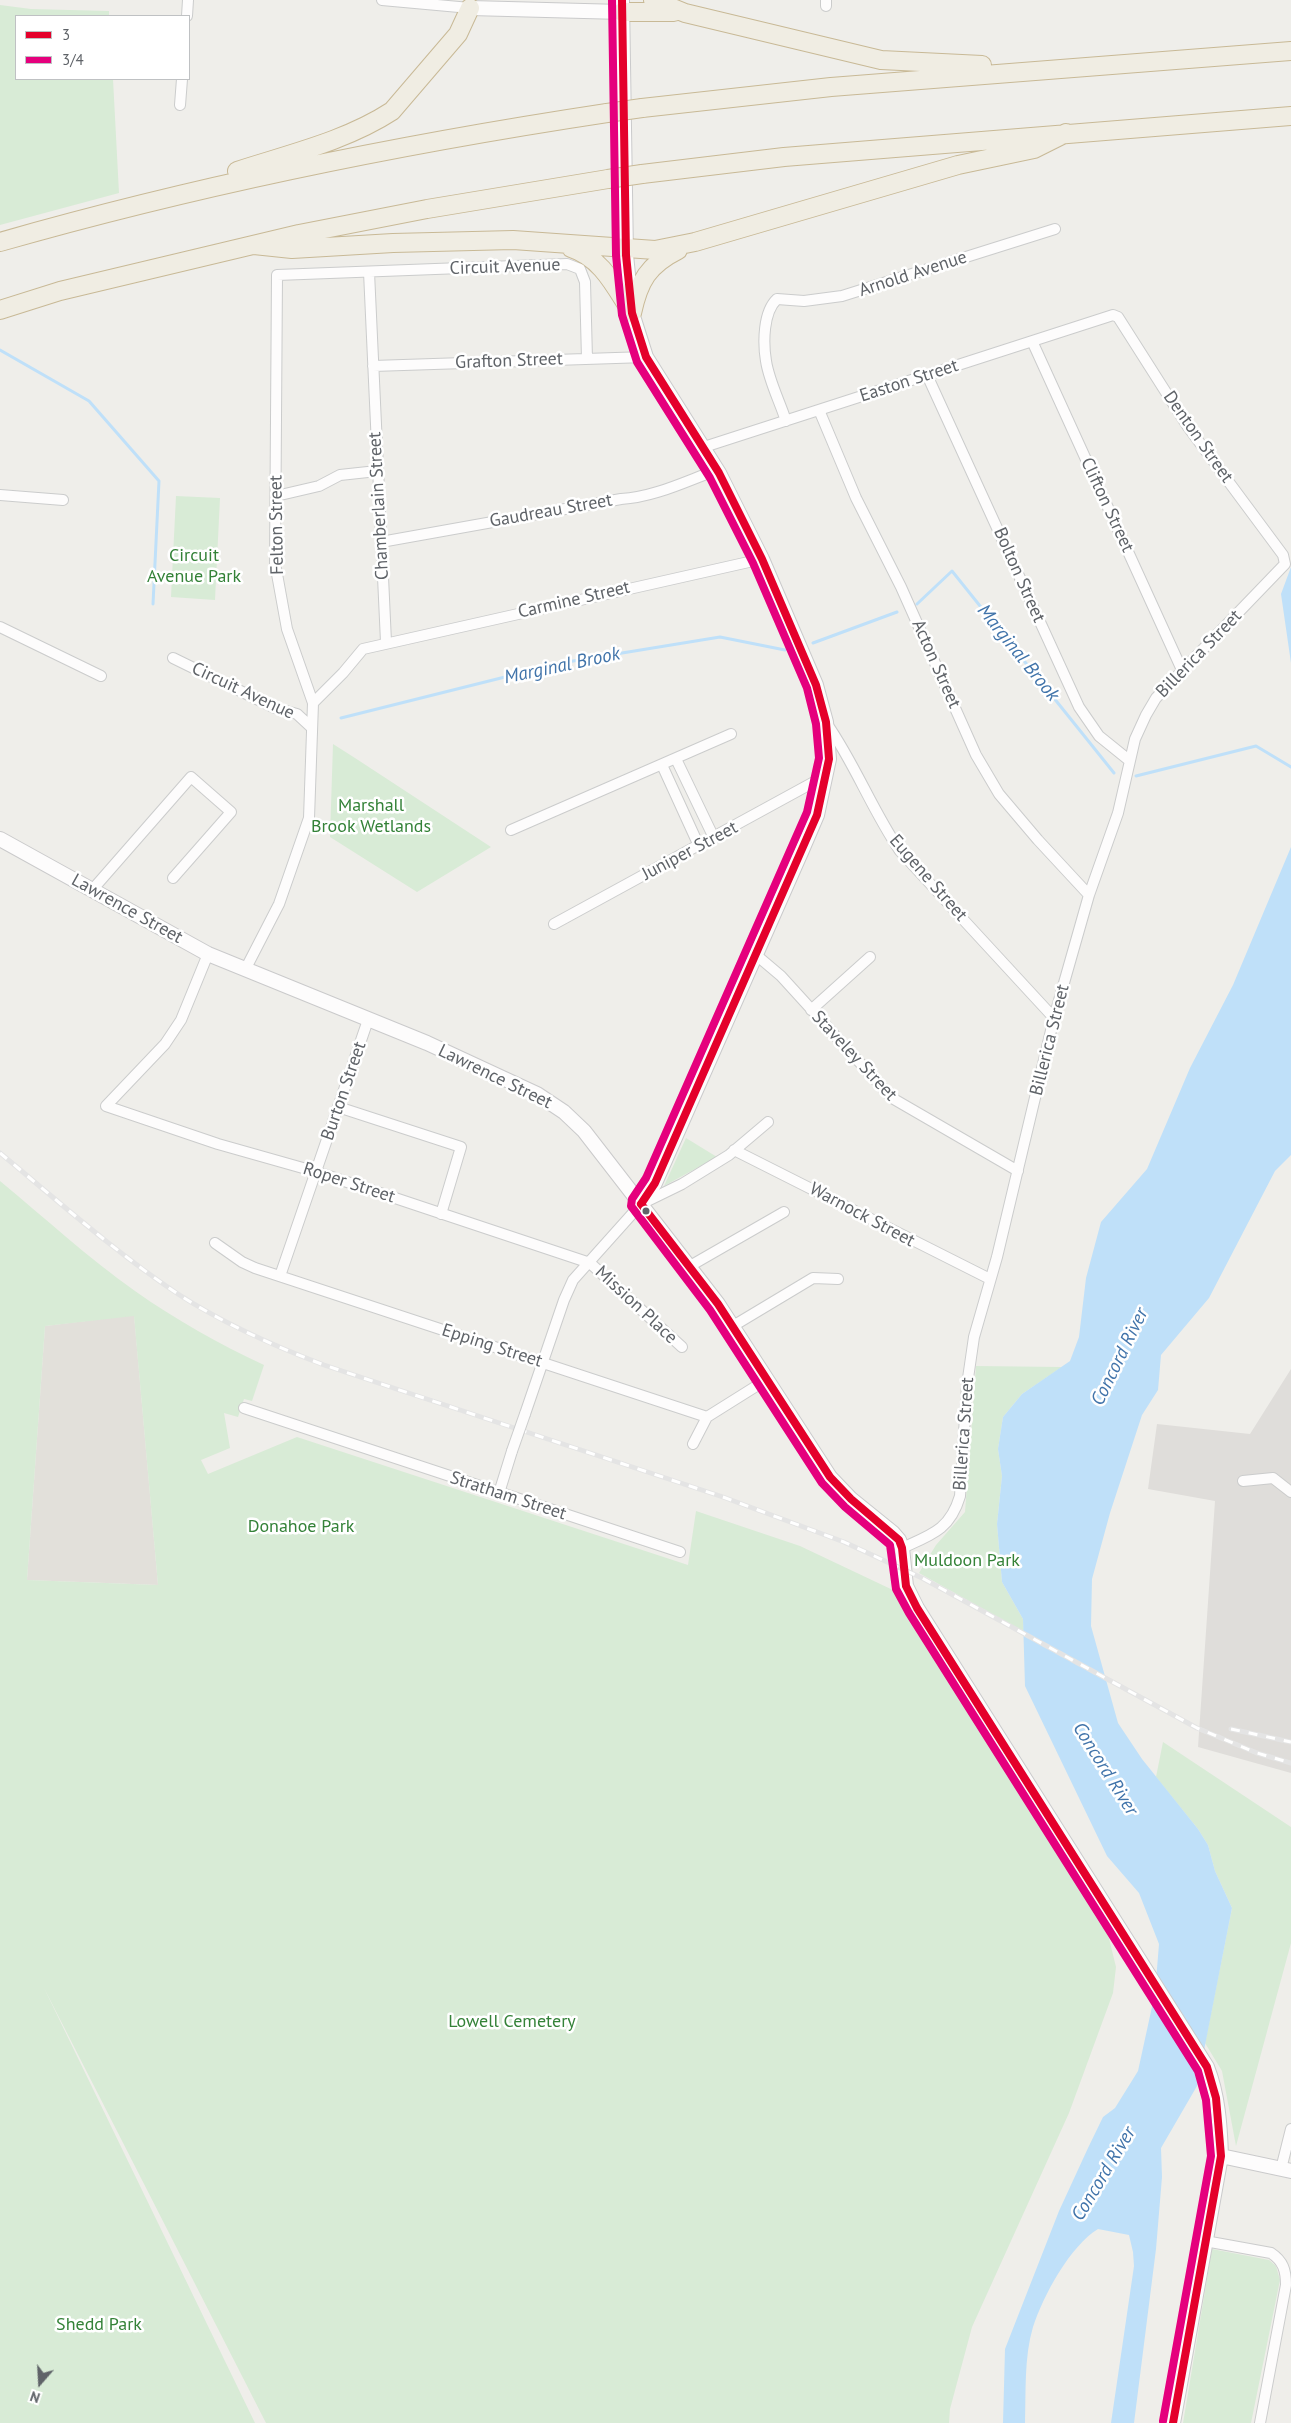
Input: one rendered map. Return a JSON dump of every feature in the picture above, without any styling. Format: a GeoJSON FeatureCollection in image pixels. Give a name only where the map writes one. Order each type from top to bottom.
{"type":"FeatureCollection","features":[{"type":"Feature","properties":{"kind":"highway"},"geometry":{"type":"LineString","coordinates":[[653,0],[685,13]]}},
{"type":"Feature","properties":{"kind":"highway"},"geometry":{"type":"LineString","coordinates":[[622,6],[685,13],[881,60],[995,70],[1035,70],[1291,51]]}},
{"type":"Feature","properties":{"kind":"highway"},"geometry":{"type":"LineString","coordinates":[[113,211],[327,142],[379,120],[400,104],[436,62],[464,26],[470,8]]}},
{"type":"Feature","properties":{"kind":"highway"},"geometry":{"type":"LineString","coordinates":[[0,242],[113,211],[258,176],[364,154],[642,108],[995,70]]}},
{"type":"Feature","properties":{"kind":"highway"},"geometry":{"type":"LineString","coordinates":[[254,245],[292,249],[479,240],[626,246],[655,250],[695,242],[1066,133],[1291,116]]}},
{"type":"Feature","properties":{"kind":"highway"},"geometry":{"type":"LineString","coordinates":[[0,310],[60,291],[299,234],[427,208],[642,174],[784,157],[1031,143]]}},
{"type":"Feature","properties":{"kind":"highway"},"geometry":{"type":"LineString","coordinates":[[632,313],[641,284],[650,269],[665,257],[695,242]]}},
{"type":"Feature","properties":{"kind":"highway"},"geometry":{"type":"LineString","coordinates":[[550,243],[574,249],[602,267],[632,313]]}},
{"type":"Feature","properties":{"kind":"main road"},"geometry":{"type":"LineString","coordinates":[[470,8],[622,6],[626,246],[632,313],[646,357],[704,447],[762,558],[816,685],[826,722],[830,759],[817,815],[655,1183],[641,1204]]}},
{"type":"Feature","properties":{"kind":"main road","name":"Lawrence Street"},"geometry":{"type":"LineString","coordinates":[[0,839],[208,954],[427,1043],[537,1094],[564,1112],[584,1131],[690,1266],[733,1326],[830,1477],[851,1499],[893,1533],[902,1548]]}},
{"type":"Feature","properties":{"kind":"main road"},"geometry":{"type":"LineString","coordinates":[[902,1548],[906,1586],[912,1600],[1207,2067],[1216,2098],[1221,2156],[1173,2423]]}},
{"type":"Feature","properties":{"kind":"main road"},"geometry":{"type":"LineString","coordinates":[[1221,2156],[1286,2170]]}},
{"type":"Feature","properties":{"kind":"street"},"geometry":{"type":"LineString","coordinates":[[187,15],[188,0]]}},
{"type":"Feature","properties":{"kind":"street"},"geometry":{"type":"LineString","coordinates":[[382,0],[470,8]]}},
{"type":"Feature","properties":{"kind":"street"},"geometry":{"type":"LineString","coordinates":[[180,105],[182,80]]}},
{"type":"Feature","properties":{"kind":"street","name":"Arnold Avenue"},"geometry":{"type":"LineString","coordinates":[[786,421],[766,362],[765,317],[770,306],[777,299],[804,302],[842,296],[1055,229]]}},
{"type":"Feature","properties":{"kind":"street","name":"Circuit Avenue"},"geometry":{"type":"LineString","coordinates":[[369,272],[567,264],[580,269],[585,282],[587,359]]}},
{"type":"Feature","properties":{"kind":"street","name":"Chamberlain Street"},"geometry":{"type":"LineString","coordinates":[[369,272],[386,642]]}},
{"type":"Feature","properties":{"kind":"street","name":"Felton Street"},"geometry":{"type":"LineString","coordinates":[[245,970],[279,904],[309,818],[313,703],[285,620],[275,563],[276,275],[369,272]]}},
{"type":"Feature","properties":{"kind":"street","name":"Easton Street"},"geometry":{"type":"LineString","coordinates":[[704,447],[1113,315]]}},
{"type":"Feature","properties":{"kind":"street","name":"Denton Street"},"geometry":{"type":"LineString","coordinates":[[1113,315],[1118,318],[1188,427],[1283,555],[1284,560]]}},
{"type":"Feature","properties":{"kind":"street","name":"Clifton Street"},"geometry":{"type":"LineString","coordinates":[[1032,341],[1182,670]]}},
{"type":"Feature","properties":{"kind":"street","name":"Grafton Street"},"geometry":{"type":"LineString","coordinates":[[373,366],[646,357]]}},
{"type":"Feature","properties":{"kind":"street","name":"Bolton Street"},"geometry":{"type":"LineString","coordinates":[[927,376],[1079,707],[1099,736],[1130,761]]}},
{"type":"Feature","properties":{"kind":"street","name":"Acton Street"},"geometry":{"type":"LineString","coordinates":[[819,410],[856,498],[901,587],[976,755],[999,794],[1089,894]]}},
{"type":"Feature","properties":{"kind":"street","name":"Gaudreau Street"},"geometry":{"type":"LineString","coordinates":[[381,542],[622,498],[636,498],[658,492],[717,470]]}},
{"type":"Feature","properties":{"kind":"street"},"geometry":{"type":"LineString","coordinates":[[276,496],[319,486],[340,475],[377,471]]}},
{"type":"Feature","properties":{"kind":"street"},"geometry":{"type":"LineString","coordinates":[[0,495],[63,500]]}},
{"type":"Feature","properties":{"kind":"street","name":"Carmine Street"},"geometry":{"type":"LineString","coordinates":[[386,642],[762,558]]}},
{"type":"Feature","properties":{"kind":"street","name":"Billerica Street"},"geometry":{"type":"LineString","coordinates":[[902,1548],[936,1532],[945,1525],[957,1507],[962,1480],[969,1367],[976,1330],[1018,1171],[1054,1018],[1089,894],[1118,813],[1135,739],[1156,698],[1278,573],[1285,564],[1284,560]]}},
{"type":"Feature","properties":{"kind":"street"},"geometry":{"type":"LineString","coordinates":[[0,626],[101,676]]}},
{"type":"Feature","properties":{"kind":"street"},"geometry":{"type":"LineString","coordinates":[[313,703],[343,673],[363,649],[386,642]]}},
{"type":"Feature","properties":{"kind":"street","name":"Circuit Avenue"},"geometry":{"type":"LineString","coordinates":[[173,658],[275,708],[297,714],[311,726]]}},
{"type":"Feature","properties":{"kind":"street","name":"Eugene Street"},"geometry":{"type":"LineString","coordinates":[[826,722],[846,752],[880,819],[900,850],[1054,1018]]}},
{"type":"Feature","properties":{"kind":"street"},"geometry":{"type":"LineString","coordinates":[[511,830],[731,734]]}},
{"type":"Feature","properties":{"kind":"street"},"geometry":{"type":"LineString","coordinates":[[676,759],[714,838]]}},
{"type":"Feature","properties":{"kind":"street"},"geometry":{"type":"LineString","coordinates":[[662,765],[699,846]]}},
{"type":"Feature","properties":{"kind":"street","name":"Juniper Street"},"geometry":{"type":"LineString","coordinates":[[554,924],[825,776]]}},
{"type":"Feature","properties":{"kind":"street"},"geometry":{"type":"LineString","coordinates":[[93,889],[191,777],[231,812],[173,878]]}},
{"type":"Feature","properties":{"kind":"street","name":"Roper Street"},"geometry":{"type":"LineString","coordinates":[[208,954],[181,1020],[165,1044],[106,1106],[218,1144],[317,1172],[590,1263]]}},
{"type":"Feature","properties":{"kind":"street","name":"Staveley Street"},"geometry":{"type":"LineString","coordinates":[[755,954],[781,976],[892,1098],[1018,1171]]}},
{"type":"Feature","properties":{"kind":"street"},"geometry":{"type":"LineString","coordinates":[[811,1010],[870,957]]}},
{"type":"Feature","properties":{"kind":"street","name":"Burton Street"},"geometry":{"type":"LineString","coordinates":[[280,1276],[368,1020]]}},
{"type":"Feature","properties":{"kind":"street"},"geometry":{"type":"LineString","coordinates":[[338,1107],[461,1146],[442,1214]]}},
{"type":"Feature","properties":{"kind":"street"},"geometry":{"type":"LineString","coordinates":[[499,1493],[567,1290],[641,1204],[682,1184],[734,1150],[768,1122]]}},
{"type":"Feature","properties":{"kind":"street","name":"Warnock Street"},"geometry":{"type":"LineString","coordinates":[[734,1150],[990,1279]]}},
{"type":"Feature","properties":{"kind":"street"},"geometry":{"type":"LineString","coordinates":[[690,1266],[784,1212]]}},
{"type":"Feature","properties":{"kind":"street","name":"Epping Street"},"geometry":{"type":"LineString","coordinates":[[215,1243],[242,1262],[280,1276],[707,1417]]}},
{"type":"Feature","properties":{"kind":"street","name":"Mission Place"},"geometry":{"type":"LineString","coordinates":[[590,1263],[682,1347]]}},
{"type":"Feature","properties":{"kind":"street"},"geometry":{"type":"LineString","coordinates":[[733,1326],[814,1278],[838,1279]]}},
{"type":"Feature","properties":{"kind":"street"},"geometry":{"type":"LineString","coordinates":[[693,1444],[707,1417],[766,1380]]}},
{"type":"Feature","properties":{"kind":"street","name":"Stratham Street"},"geometry":{"type":"LineString","coordinates":[[244,1408],[680,1552]]}},
{"type":"Feature","properties":{"kind":"street"},"geometry":{"type":"LineString","coordinates":[[1243,1481],[1273,1478],[1291,1492]]}},
{"type":"Feature","properties":{"kind":"street"},"geometry":{"type":"LineString","coordinates":[[1286,2170],[1291,2129]]}},
{"type":"Feature","properties":{"kind":"street"},"geometry":{"type":"LineString","coordinates":[[1205,2240],[1271,2253],[1284,2266],[1286,2285],[1260,2423]]}},
{"type":"Feature","properties":{"kind":"shaded area"},"geometry":{"type":"Polygon","coordinates":[[[134,1315],[158,1585],[27,1580],[45,1326],[134,1315]]]}},
{"type":"Feature","properties":{"kind":"shaded area"},"geometry":{"type":"Polygon","coordinates":[[[1291,1369],[1291,1773],[1198,1747],[1215,1501],[1148,1489],[1157,1424],[1250,1434],[1291,1369]]]}},
{"type":"Feature","properties":{"kind":"green space"},"geometry":{"type":"Polygon","coordinates":[[[0,5],[31,9],[109,11],[109,15],[15,15],[15,80],[113,80],[119,193],[0,225],[0,5]]]}},
{"type":"Feature","properties":{"kind":"green space","name":"Circuit Avenue Park"},"geometry":{"type":"Polygon","coordinates":[[[176,496],[220,498],[215,600],[171,597],[176,496]]]}},
{"type":"Feature","properties":{"kind":"green space","name":"Marshall Brook Wetlands"},"geometry":{"type":"Polygon","coordinates":[[[333,744],[491,847],[417,892],[330,837],[333,744]]]}},
{"type":"Feature","properties":{"kind":"green space"},"geometry":{"type":"Polygon","coordinates":[[[686,1138],[717,1157],[664,1186],[686,1138]]]}},
{"type":"Feature","properties":{"kind":"green space","name":"Lowell Cemetery"},"geometry":{"type":"Polygon","coordinates":[[[0,1181],[83,1251],[135,1291],[198,1331],[264,1365],[252,1401],[244,1399],[238,1417],[224,1413],[230,1448],[201,1460],[208,1474],[297,1437],[688,1565],[696,1511],[800,1546],[895,1591],[1106,1926],[1116,1967],[1113,1993],[1069,2113],[972,2327],[950,2409],[949,2423],[266,2423],[44,1988],[255,2423],[0,2423],[0,1181]],[[134,1316],[45,1326],[27,1580],[158,1585],[134,1316]]]}},
{"type":"Feature","properties":{"kind":"green space","name":"Muldoon Park"},"geometry":{"type":"Polygon","coordinates":[[[976,1366],[1062,1367],[1022,1394],[1003,1417],[998,1449],[1002,1476],[997,1524],[1002,1582],[1023,1619],[1024,1632],[919,1573],[936,1545],[965,1512],[976,1366]]]}},
{"type":"Feature","properties":{"kind":"green space"},"geometry":{"type":"Polygon","coordinates":[[[1163,1742],[1291,1827],[1291,1943],[1236,2146],[1222,2071],[1205,2043],[1232,1908],[1215,1871],[1208,1845],[1198,1829],[1156,1777],[1163,1742]]]}},
{"type":"Feature","properties":{"kind":"green space"},"geometry":{"type":"Polygon","coordinates":[[[1212,2249],[1269,2260],[1276,2266],[1280,2280],[1251,2423],[1183,2423],[1212,2249]]]}},
{"type":"Feature","properties":{"kind":"water"},"geometry":{"type":"Polygon","coordinates":[[[1291,567],[1291,663],[1281,594],[1291,567]]]}},
{"type":"Feature","properties":{"kind":"water","name":"Concord River"},"geometry":{"type":"Polygon","coordinates":[[[1291,847],[1291,1155],[1275,1171],[1209,1298],[1161,1355],[1158,1390],[1142,1415],[1110,1513],[1092,1579],[1091,1626],[1118,1723],[1142,1759],[1198,1829],[1208,1845],[1215,1871],[1232,1908],[1197,2086],[1161,2148],[1162,2177],[1156,2249],[1134,2423],[1111,2423],[1134,2266],[1133,2252],[1129,2235],[1098,2229],[1077,2247],[1068,2259],[1043,2301],[1033,2327],[1028,2350],[1025,2423],[1003,2423],[1005,2349],[1059,2211],[1088,2148],[1103,2117],[1115,2108],[1138,2071],[1155,1993],[1159,1944],[1139,1893],[1107,1856],[1025,1686],[1023,1619],[1002,1582],[997,1524],[1002,1476],[998,1449],[1003,1417],[1022,1394],[1070,1361],[1079,1337],[1086,1278],[1101,1222],[1147,1169],[1190,1068],[1233,985],[1291,847]]]}},
{"type":"Feature","properties":{"kind":"waterway","name":"Marginal Brook"},"geometry":{"type":"LineString","coordinates":[[0,350],[89,401],[159,481],[153,604]]}},
{"type":"Feature","properties":{"kind":"waterway","name":"Marginal Brook"},"geometry":{"type":"LineString","coordinates":[[917,604],[952,571],[1114,773]]}},
{"type":"Feature","properties":{"kind":"waterway","name":"Marginal Brook"},"geometry":{"type":"LineString","coordinates":[[813,643],[897,612]]}},
{"type":"Feature","properties":{"kind":"waterway","name":"Marginal Brook"},"geometry":{"type":"LineString","coordinates":[[341,718],[561,663],[720,637],[785,650]]}},
{"type":"Feature","properties":{"kind":"waterway","name":"Marginal Brook"},"geometry":{"type":"LineString","coordinates":[[1136,776],[1256,746],[1291,767]]}},
{"type":"Feature","properties":{"kind":"railway"},"geometry":{"type":"LineString","coordinates":[[0,1153],[87,1226],[155,1278],[195,1305],[250,1334],[324,1365],[723,1497],[844,1542],[922,1578],[1197,1728],[1257,1753],[1291,1763]]}},
{"type":"Feature","properties":{"kind":"railway"},"geometry":{"type":"LineString","coordinates":[[1231,1729],[1291,1742]]}},
{"type":"Feature","properties":{"kind":"transit line","name":"3/4"},"geometry":{"type":"LineString","coordinates":[[612,0],[616,255],[622,315],[637,362],[710,478],[753,563],[807,688],[816,724],[819,758],[807,812],[646,1178],[632,1199],[631,1206],[710,1310],[822,1483],[845,1507],[890,1545],[896,1589],[909,1613],[1198,2071],[1206,2100],[1211,2156],[1163,2421]]}},
{"type":"Feature","properties":{"kind":"transit line","name":"3"},"geometry":{"type":"LineString","coordinates":[[622,0],[626,255],[632,313],[646,357],[719,473],[762,559],[816,685],[826,722],[829,759],[817,815],[655,1183],[641,1204]]}},
{"type":"Feature","properties":{"kind":"transit line","name":"3"},"geometry":{"type":"LineString","coordinates":[[641,1204],[718,1304],[830,1477],[851,1499],[899,1540],[902,1548],[906,1586],[917,1608],[1207,2067],[1216,2098],[1221,2156],[1173,2423]]}},
{"type":"Feature","properties":{"kind":"park label","name":"Donahoe Park"},"geometry":{"type":"Point","coordinates":[301,1527]}},
{"type":"Feature","properties":{"kind":"park label","name":"Shedd Park"},"geometry":{"type":"Point","coordinates":[99,2325]}}]}
